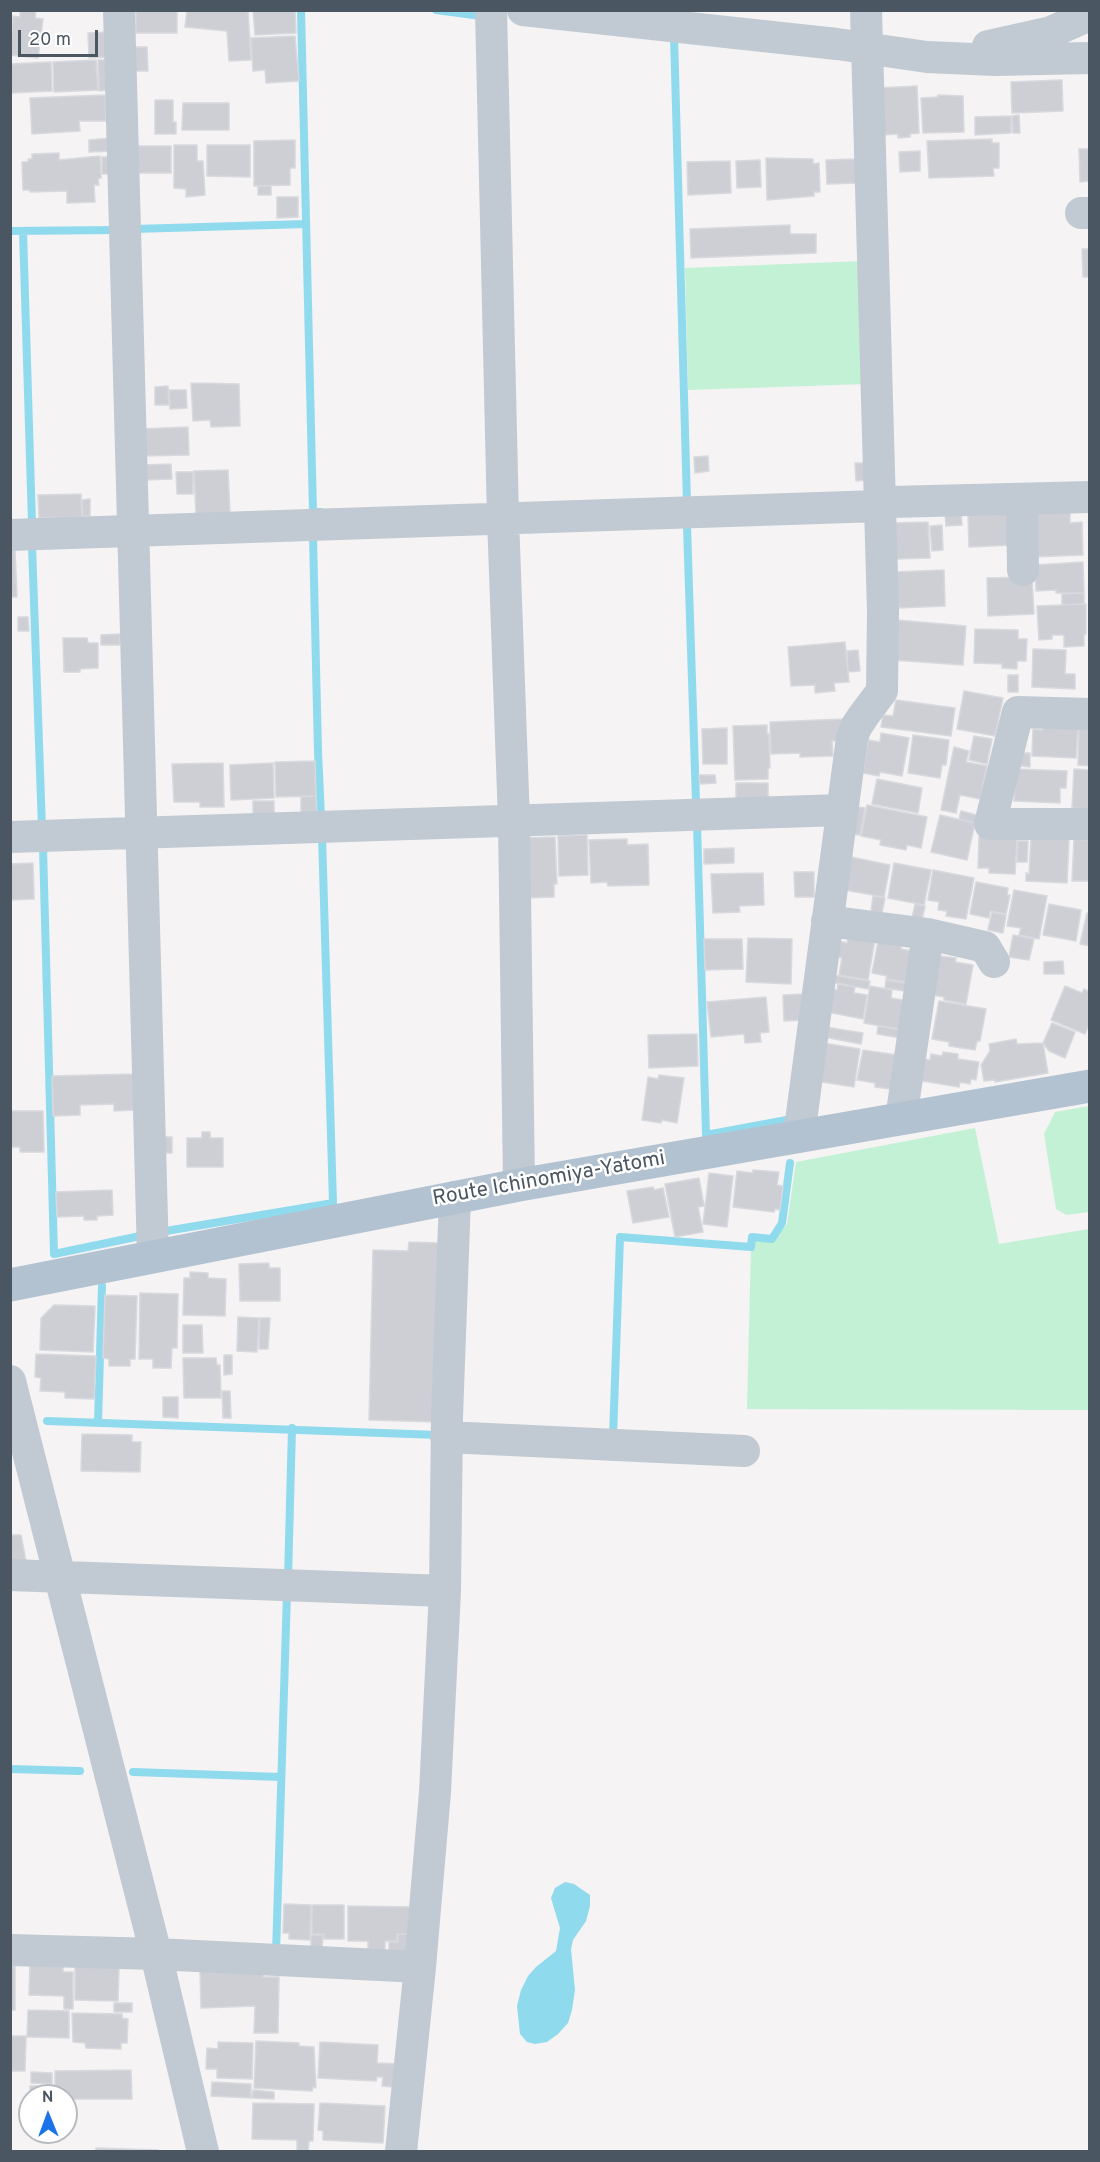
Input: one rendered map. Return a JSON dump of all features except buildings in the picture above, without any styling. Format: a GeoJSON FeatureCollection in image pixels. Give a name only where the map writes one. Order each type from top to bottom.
{"type":"FeatureCollection","features":[{"type":"Feature","properties":{"kind":"main road","name":"Route Ichinomiya-Yatomi"},"geometry":{"type":"LineString","coordinates":[[10,1285],[519,1185],[1089,1086]]}},
{"type":"Feature","properties":{"kind":"street"},"geometry":{"type":"LineString","coordinates":[[119,10],[153,1257]]}},
{"type":"Feature","properties":{"kind":"street"},"geometry":{"type":"LineString","coordinates":[[491,10],[503,518],[514,821],[519,1185]]}},
{"type":"Feature","properties":{"kind":"street"},"geometry":{"type":"LineString","coordinates":[[523,10],[867,32],[927,57],[995,60],[1089,58]]}},
{"type":"Feature","properties":{"kind":"street"},"geometry":{"type":"LineString","coordinates":[[646,10],[867,32],[939,46],[980,47],[1051,32],[1089,15]]}},
{"type":"Feature","properties":{"kind":"street"},"geometry":{"type":"LineString","coordinates":[[797,1137],[852,738],[856,727],[882,691],[867,32]]}},
{"type":"Feature","properties":{"kind":"street"},"geometry":{"type":"LineString","coordinates":[[10,535],[879,506],[891,502],[1089,497]]}},
{"type":"Feature","properties":{"kind":"street"},"geometry":{"type":"LineString","coordinates":[[1022,500],[1023,570]]}},
{"type":"Feature","properties":{"kind":"street"},"geometry":{"type":"LineString","coordinates":[[1089,714],[1018,712],[990,824],[1089,824]]}},
{"type":"Feature","properties":{"kind":"street"},"geometry":{"type":"LineString","coordinates":[[10,837],[842,810]]}},
{"type":"Feature","properties":{"kind":"street"},"geometry":{"type":"LineString","coordinates":[[827,921],[928,934],[985,947],[994,962]]}},
{"type":"Feature","properties":{"kind":"street"},"geometry":{"type":"LineString","coordinates":[[901,1119],[928,934]]}},
{"type":"Feature","properties":{"kind":"street"},"geometry":{"type":"LineString","coordinates":[[401,2151],[435,1792],[445,1591],[446,1437],[455,1197]]}},
{"type":"Feature","properties":{"kind":"street"},"geometry":{"type":"LineString","coordinates":[[10,1381],[156,1954],[203,2151]]}},
{"type":"Feature","properties":{"kind":"street"},"geometry":{"type":"LineString","coordinates":[[446,1437],[744,1451]]}},
{"type":"Feature","properties":{"kind":"street"},"geometry":{"type":"LineString","coordinates":[[10,1575],[61,1575],[445,1591]]}},
{"type":"Feature","properties":{"kind":"street"},"geometry":{"type":"LineString","coordinates":[[10,1950],[156,1954],[420,1967]]}},
{"type":"Feature","properties":{"kind":"green space"},"geometry":{"type":"Polygon","coordinates":[[[863,261],[867,384],[688,390],[685,268],[863,261]]]}},
{"type":"Feature","properties":{"kind":"green space"},"geometry":{"type":"Polygon","coordinates":[[[1089,1106],[1089,1212],[1066,1215],[1056,1209],[1044,1134],[1055,1112],[1089,1106]]]}},
{"type":"Feature","properties":{"kind":"green space"},"geometry":{"type":"Polygon","coordinates":[[[975,1128],[999,1244],[1089,1229],[1089,1410],[747,1409],[751,1247],[755,1241],[772,1242],[787,1224],[796,1162],[975,1128]]]}},
{"type":"Feature","properties":{"kind":"water"},"geometry":{"type":"Polygon","coordinates":[[[565,1882],[574,1884],[590,1895],[586,1921],[573,1940],[571,1949],[575,1990],[572,2010],[568,2023],[558,2034],[547,2042],[535,2044],[527,2042],[520,2034],[517,2006],[528,1976],[556,1951],[560,1928],[551,1898],[555,1888],[565,1882]]]}},
{"type":"Feature","properties":{"kind":"waterway"},"geometry":{"type":"LineString","coordinates":[[301,10],[313,512],[321,512]]}},
{"type":"Feature","properties":{"kind":"waterway"},"geometry":{"type":"LineString","coordinates":[[436,10],[481,16]]}},
{"type":"Feature","properties":{"kind":"waterway"},"geometry":{"type":"LineString","coordinates":[[674,36],[687,503]]}},
{"type":"Feature","properties":{"kind":"waterway"},"geometry":{"type":"LineString","coordinates":[[134,229],[306,224]]}},
{"type":"Feature","properties":{"kind":"waterway"},"geometry":{"type":"LineString","coordinates":[[10,231],[115,230]]}},
{"type":"Feature","properties":{"kind":"waterway"},"geometry":{"type":"LineString","coordinates":[[23,231],[32,523]]}},
{"type":"Feature","properties":{"kind":"waterway"},"geometry":{"type":"LineString","coordinates":[[687,526],[696,802]]}},
{"type":"Feature","properties":{"kind":"waterway"},"geometry":{"type":"LineString","coordinates":[[313,537],[321,817]]}},
{"type":"Feature","properties":{"kind":"waterway"},"geometry":{"type":"LineString","coordinates":[[32,546],[42,828]]}},
{"type":"Feature","properties":{"kind":"waterway"},"geometry":{"type":"LineString","coordinates":[[697,823],[706,1135],[792,1119]]}},
{"type":"Feature","properties":{"kind":"waterway"},"geometry":{"type":"LineString","coordinates":[[160,1232],[333,1203],[322,836]]}},
{"type":"Feature","properties":{"kind":"waterway"},"geometry":{"type":"LineString","coordinates":[[43,847],[54,1254],[145,1235]]}},
{"type":"Feature","properties":{"kind":"waterway"},"geometry":{"type":"LineString","coordinates":[[611,1437],[613,1437],[620,1237],[751,1247],[752,1237],[772,1239],[782,1223],[790,1163]]}},
{"type":"Feature","properties":{"kind":"waterway"},"geometry":{"type":"LineString","coordinates":[[98,1423],[102,1286]]}},
{"type":"Feature","properties":{"kind":"waterway"},"geometry":{"type":"LineString","coordinates":[[47,1421],[438,1435]]}},
{"type":"Feature","properties":{"kind":"waterway"},"geometry":{"type":"LineString","coordinates":[[288,1578],[292,1428]]}},
{"type":"Feature","properties":{"kind":"waterway"},"geometry":{"type":"LineString","coordinates":[[276,1954],[287,1592]]}},
{"type":"Feature","properties":{"kind":"waterway"},"geometry":{"type":"LineString","coordinates":[[10,1769],[80,1771]]}},
{"type":"Feature","properties":{"kind":"waterway"},"geometry":{"type":"LineString","coordinates":[[133,1772],[281,1777]]}}]}
